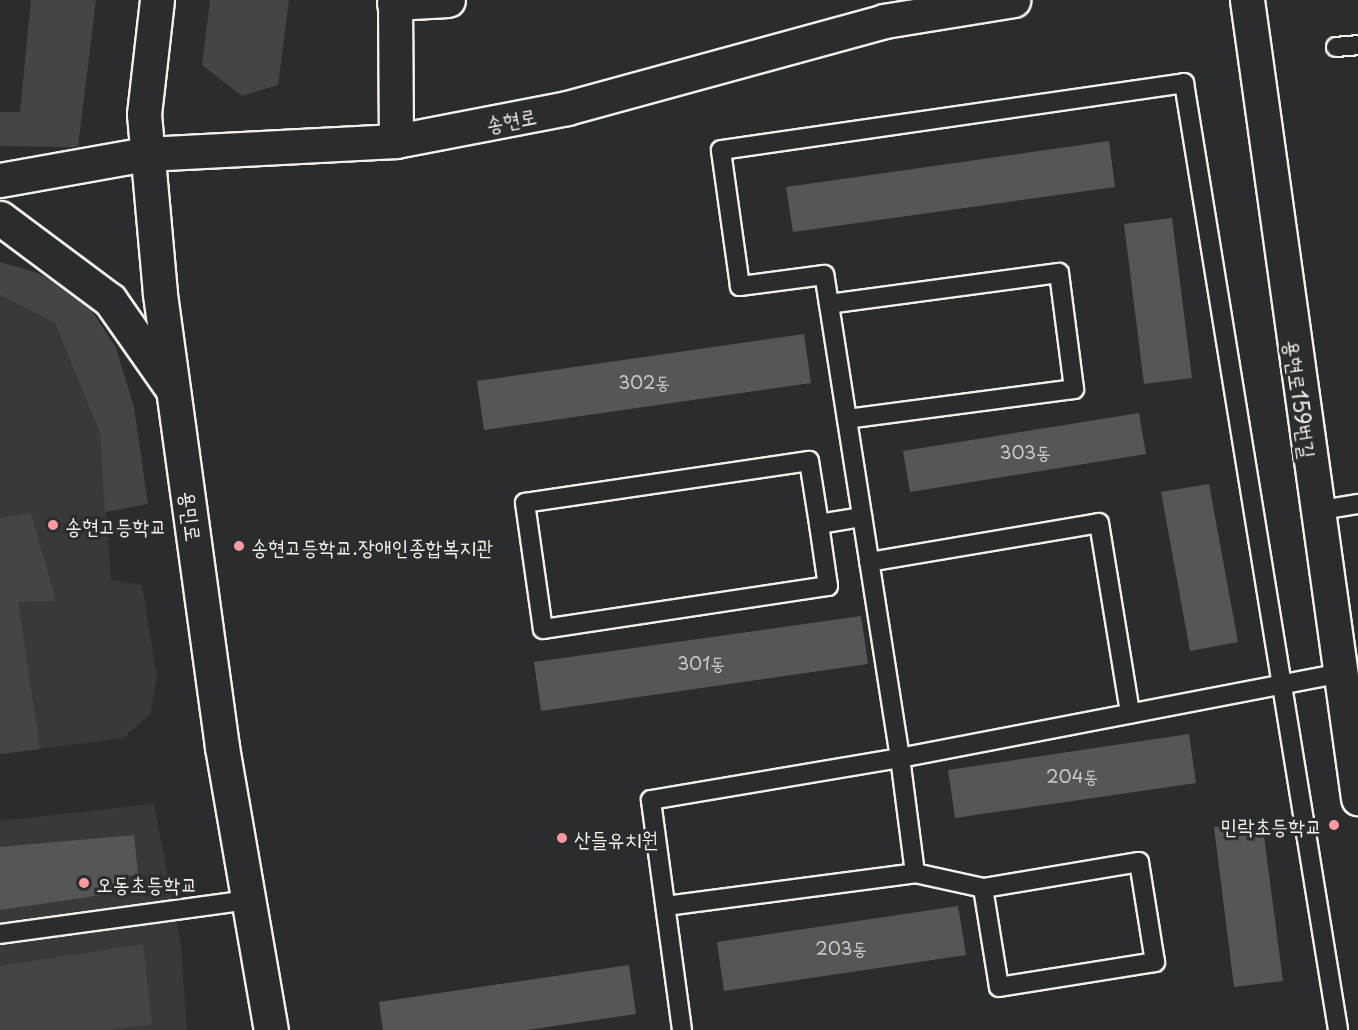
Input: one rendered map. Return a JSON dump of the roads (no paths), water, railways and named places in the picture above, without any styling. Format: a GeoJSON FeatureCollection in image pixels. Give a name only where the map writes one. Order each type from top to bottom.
{"type":"FeatureCollection","features":[{"type":"Feature","properties":{"kind":"street","name":"용민로"},"geometry":{"type":"LineString","coordinates":[[157,0],[144,114],[146,154],[222,747],[271,1030]]}},
{"type":"Feature","properties":{"kind":"street"},"geometry":{"type":"LineString","coordinates":[[396,141],[394,2],[448,0]]}},
{"type":"Feature","properties":{"kind":"street","name":"송현로"},"geometry":{"type":"LineString","coordinates":[[0,180],[146,154],[396,141],[567,108],[884,21],[1013,0]]}},
{"type":"Feature","properties":{"kind":"street","name":"용현로159번길"},"geometry":{"type":"LineString","coordinates":[[1247,0],[1316,511],[1358,798]]}},
{"type":"Feature","properties":{"kind":"street"},"geometry":{"type":"LineString","coordinates":[[0,218],[110,300],[177,394]]}},
{"type":"Feature","properties":{"kind":"lane"},"geometry":{"type":"LineString","coordinates":[[1336,47],[1358,45]]}},
{"type":"Feature","properties":{"kind":"lane"},"geometry":{"type":"LineString","coordinates":[[915,873],[900,758],[824,275],[740,286],[721,150],[1184,83],[1284,686],[1338,1030]]}},
{"type":"Feature","properties":{"kind":"lane"},"geometry":{"type":"LineString","coordinates":[[829,304],[1059,273],[1074,389],[847,419]]}},
{"type":"Feature","properties":{"kind":"lane"},"geometry":{"type":"LineString","coordinates":[[809,461],[819,524],[828,586],[543,629],[525,503],[809,461]]}},
{"type":"Feature","properties":{"kind":"lane"},"geometry":{"type":"LineString","coordinates":[[1316,511],[1358,504]]}},
{"type":"Feature","properties":{"kind":"lane"},"geometry":{"type":"LineString","coordinates":[[819,524],[862,517]]}},
{"type":"Feature","properties":{"kind":"lane"},"geometry":{"type":"LineString","coordinates":[[869,562],[1099,523],[1130,713]]}},
{"type":"Feature","properties":{"kind":"lane"},"geometry":{"type":"LineString","coordinates":[[682,1030],[651,800],[900,758],[1130,713],[1284,686],[1340,673]]}},
{"type":"Feature","properties":{"kind":"lane"},"geometry":{"type":"LineString","coordinates":[[666,906],[915,873],[983,888],[1139,862],[1155,962],[999,987],[983,888]]}},
{"type":"Feature","properties":{"kind":"lane"},"geometry":{"type":"LineString","coordinates":[[0,934],[249,900]]}},
{"type":"Feature","properties":{"kind":"place","name":"송현고등학교"},"geometry":{"type":"Point","coordinates":[53,525]}},
{"type":"Feature","properties":{"kind":"place","name":"송현고등학교.장애인종합복지관"},"geometry":{"type":"Point","coordinates":[239,546]}},
{"type":"Feature","properties":{"kind":"place","name":"민락초등학교"},"geometry":{"type":"Point","coordinates":[1334,825]}},
{"type":"Feature","properties":{"kind":"place","name":"산들유치원"},"geometry":{"type":"Point","coordinates":[562,838]}},
{"type":"Feature","properties":{"kind":"place","name":"오동초등학교"},"geometry":{"type":"Point","coordinates":[84,883]}}]}
